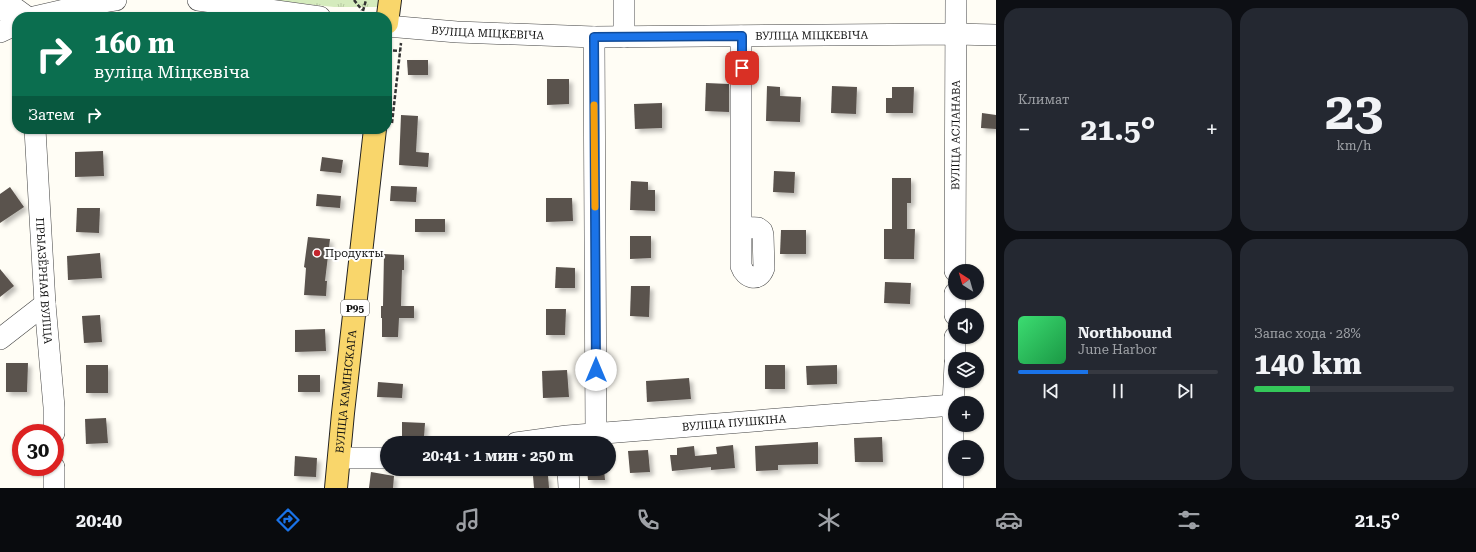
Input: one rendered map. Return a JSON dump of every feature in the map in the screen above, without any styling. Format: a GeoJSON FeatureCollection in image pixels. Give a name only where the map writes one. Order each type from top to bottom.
{"type":"FeatureCollection","features":[{"type":"Feature","properties":{"kind":"main road"},"geometry":{"type":"LineString","coordinates":[[389,12],[390,0]]}},
{"type":"Feature","properties":{"kind":"main road","name":"ВУЛІЦА КАМІНСКАГА"},"geometry":{"type":"LineString","coordinates":[[336,488],[374,134]]}},
{"type":"Feature","properties":{"kind":"street"},"geometry":{"type":"LineString","coordinates":[[56,12],[116,0]]}},
{"type":"Feature","properties":{"kind":"street"},"geometry":{"type":"LineString","coordinates":[[198,0],[284,12]]}},
{"type":"Feature","properties":{"kind":"street"},"geometry":{"type":"LineString","coordinates":[[624,0],[624,37]]}},
{"type":"Feature","properties":{"kind":"street","name":"ВУЛІЦА АСЛАНАВА"},"geometry":{"type":"LineString","coordinates":[[955,264],[956,0]]}},
{"type":"Feature","properties":{"kind":"street"},"geometry":{"type":"LineString","coordinates":[[0,10],[16,9],[20,12]]}},
{"type":"Feature","properties":{"kind":"street"},"geometry":{"type":"LineString","coordinates":[[0,32],[12,26]]}},
{"type":"Feature","properties":{"kind":"street","name":"ВУЛІЦА МІЦКЕВІЧА"},"geometry":{"type":"LineString","coordinates":[[392,26],[457,32],[594,37],[955,34],[996,35]]}},
{"type":"Feature","properties":{"kind":"street"},"geometry":{"type":"LineString","coordinates":[[741,227],[742,36]]}},
{"type":"Feature","properties":{"kind":"street"},"geometry":{"type":"LineString","coordinates":[[594,37],[596,434]]}},
{"type":"Feature","properties":{"kind":"street","name":"ПРЫАЗЁРНАЯ ВУЛІЦА"},"geometry":{"type":"LineString","coordinates":[[35,134],[45,304],[54,407],[54,424]]}},
{"type":"Feature","properties":{"kind":"street"},"geometry":{"type":"LineString","coordinates":[[0,339],[45,304]]}},
{"type":"Feature","properties":{"kind":"street","name":"ВУЛІЦА ПУШКІНА"},"geometry":{"type":"LineString","coordinates":[[586,436],[948,405]]}},
{"type":"Feature","properties":{"kind":"street"},"geometry":{"type":"LineString","coordinates":[[953,432],[953,488]]}},
{"type":"Feature","properties":{"kind":"street"},"geometry":{"type":"LineString","coordinates":[[340,458],[380,458]]}},
{"type":"Feature","properties":{"kind":"street"},"geometry":{"type":"LineString","coordinates":[[54,476],[54,488]]}},
{"type":"Feature","properties":{"kind":"street"},"geometry":{"type":"LineString","coordinates":[[568,476],[569,488]]}},
{"type":"Feature","properties":{"kind":"path"},"geometry":{"type":"LineString","coordinates":[[354,0],[362,11]]}},
{"type":"Feature","properties":{"kind":"path"},"geometry":{"type":"LineString","coordinates":[[362,11],[366,0]]}},
{"type":"Feature","properties":{"kind":"path"},"geometry":{"type":"LineString","coordinates":[[392,50],[400,51]]}},
{"type":"Feature","properties":{"kind":"green space"},"geometry":{"type":"Polygon","coordinates":[[[271,0],[380,0],[379,7],[334,7],[271,0]]]}},
{"type":"Feature","properties":{"kind":"building"},"geometry":{"type":"Polygon","coordinates":[[[407,60],[428,60],[428,75],[408,75],[407,60]]]}},
{"type":"Feature","properties":{"kind":"building"},"geometry":{"type":"Polygon","coordinates":[[[547,79],[569,79],[569,104],[547,105],[547,79]]]}},
{"type":"Feature","properties":{"kind":"building"},"geometry":{"type":"Polygon","coordinates":[[[706,83],[729,84],[729,112],[705,111],[706,83]]]}},
{"type":"Feature","properties":{"kind":"building"},"geometry":{"type":"Polygon","coordinates":[[[767,86],[780,87],[780,96],[801,97],[800,122],[766,121],[767,86]]]}},
{"type":"Feature","properties":{"kind":"building"},"geometry":{"type":"Polygon","coordinates":[[[832,86],[857,87],[856,114],[831,113],[832,86]]]}},
{"type":"Feature","properties":{"kind":"building"},"geometry":{"type":"Polygon","coordinates":[[[892,87],[914,87],[913,113],[886,113],[886,98],[892,98],[892,87]]]}},
{"type":"Feature","properties":{"kind":"building"},"geometry":{"type":"Polygon","coordinates":[[[662,103],[662,128],[635,129],[634,104],[662,103]]]}},
{"type":"Feature","properties":{"kind":"building"},"geometry":{"type":"Polygon","coordinates":[[[982,113],[996,115],[996,129],[981,128],[982,113]]]}},
{"type":"Feature","properties":{"kind":"building"},"geometry":{"type":"Polygon","coordinates":[[[401,115],[418,116],[416,152],[429,153],[428,167],[399,165],[401,115]]]}},
{"type":"Feature","properties":{"kind":"building"},"geometry":{"type":"Polygon","coordinates":[[[103,151],[104,176],[75,177],[75,152],[103,151]]]}},
{"type":"Feature","properties":{"kind":"building"},"geometry":{"type":"Polygon","coordinates":[[[322,157],[343,160],[341,173],[320,171],[322,157]]]}},
{"type":"Feature","properties":{"kind":"building"},"geometry":{"type":"Polygon","coordinates":[[[774,171],[795,172],[794,193],[773,192],[774,171]]]}},
{"type":"Feature","properties":{"kind":"building"},"geometry":{"type":"Polygon","coordinates":[[[892,178],[911,178],[911,203],[907,203],[907,229],[915,229],[914,259],[884,259],[884,229],[892,229],[892,178]]]}},
{"type":"Feature","properties":{"kind":"building"},"geometry":{"type":"Polygon","coordinates":[[[631,181],[648,182],[648,190],[655,190],[655,211],[630,210],[631,181]]]}},
{"type":"Feature","properties":{"kind":"building"},"geometry":{"type":"Polygon","coordinates":[[[391,186],[417,187],[416,202],[390,201],[391,186]]]}},
{"type":"Feature","properties":{"kind":"building"},"geometry":{"type":"Polygon","coordinates":[[[10,187],[24,207],[0,223],[0,194],[10,187]]]}},
{"type":"Feature","properties":{"kind":"building"},"geometry":{"type":"Polygon","coordinates":[[[317,194],[341,196],[340,208],[316,206],[317,194]]]}},
{"type":"Feature","properties":{"kind":"building"},"geometry":{"type":"Polygon","coordinates":[[[546,198],[572,198],[573,221],[546,222],[546,198]]]}},
{"type":"Feature","properties":{"kind":"building"},"geometry":{"type":"Polygon","coordinates":[[[77,208],[100,208],[99,233],[76,232],[77,208]]]}},
{"type":"Feature","properties":{"kind":"building"},"geometry":{"type":"Polygon","coordinates":[[[415,219],[445,219],[445,232],[415,232],[415,219]]]}},
{"type":"Feature","properties":{"kind":"building"},"geometry":{"type":"Polygon","coordinates":[[[781,230],[806,230],[806,254],[780,254],[781,230]]]}},
{"type":"Feature","properties":{"kind":"building"},"geometry":{"type":"Polygon","coordinates":[[[630,236],[651,236],[651,258],[630,259],[630,236]]]}},
{"type":"Feature","properties":{"kind":"building"},"geometry":{"type":"Polygon","coordinates":[[[308,237],[330,239],[325,281],[327,281],[326,296],[304,295],[306,268],[304,267],[308,237]]]}},
{"type":"Feature","properties":{"kind":"building"},"geometry":{"type":"Polygon","coordinates":[[[100,253],[102,278],[68,280],[67,256],[100,253]]]}},
{"type":"Feature","properties":{"kind":"building"},"geometry":{"type":"Polygon","coordinates":[[[384,254],[404,255],[401,306],[414,306],[414,318],[399,318],[398,337],[382,337],[381,306],[383,306],[384,254]]]}},
{"type":"Feature","properties":{"kind":"building"},"geometry":{"type":"Polygon","coordinates":[[[556,267],[575,268],[575,288],[555,288],[556,267]]]}},
{"type":"Feature","properties":{"kind":"building"},"geometry":{"type":"Polygon","coordinates":[[[0,269],[14,286],[0,297],[0,269]]]}},
{"type":"Feature","properties":{"kind":"building"},"geometry":{"type":"Polygon","coordinates":[[[885,282],[911,283],[910,304],[884,303],[885,282]]]}},
{"type":"Feature","properties":{"kind":"building"},"geometry":{"type":"Polygon","coordinates":[[[631,286],[650,286],[649,317],[630,316],[631,286]]]}},
{"type":"Feature","properties":{"kind":"building"},"geometry":{"type":"Polygon","coordinates":[[[546,309],[566,309],[565,335],[546,335],[546,309]]]}},
{"type":"Feature","properties":{"kind":"building"},"geometry":{"type":"Polygon","coordinates":[[[100,315],[102,342],[84,343],[82,316],[100,315]]]}},
{"type":"Feature","properties":{"kind":"building"},"geometry":{"type":"Polygon","coordinates":[[[325,329],[326,351],[295,352],[295,330],[325,329]]]}},
{"type":"Feature","properties":{"kind":"building"},"geometry":{"type":"Polygon","coordinates":[[[6,363],[28,363],[27,392],[6,392],[6,363]]]}},
{"type":"Feature","properties":{"kind":"building"},"geometry":{"type":"Polygon","coordinates":[[[86,365],[108,365],[108,393],[86,393],[86,365]]]}},
{"type":"Feature","properties":{"kind":"building"},"geometry":{"type":"Polygon","coordinates":[[[765,365],[785,365],[785,389],[765,389],[765,365]]]}},
{"type":"Feature","properties":{"kind":"building"},"geometry":{"type":"Polygon","coordinates":[[[837,365],[837,384],[807,385],[806,366],[837,365]]]}},
{"type":"Feature","properties":{"kind":"building"},"geometry":{"type":"Polygon","coordinates":[[[567,370],[569,397],[543,398],[542,371],[567,370]]]}},
{"type":"Feature","properties":{"kind":"building"},"geometry":{"type":"Polygon","coordinates":[[[298,375],[320,375],[320,392],[298,392],[298,375]]]}},
{"type":"Feature","properties":{"kind":"building"},"geometry":{"type":"Polygon","coordinates":[[[689,378],[691,399],[647,402],[646,381],[689,378]]]}},
{"type":"Feature","properties":{"kind":"building"},"geometry":{"type":"Polygon","coordinates":[[[378,382],[403,384],[402,398],[377,397],[378,382]]]}},
{"type":"Feature","properties":{"kind":"building"},"geometry":{"type":"Polygon","coordinates":[[[106,418],[108,443],[86,444],[85,419],[106,418]]]}},
{"type":"Feature","properties":{"kind":"building"},"geometry":{"type":"Polygon","coordinates":[[[402,422],[425,423],[424,436],[402,436],[402,422]]]}},
{"type":"Feature","properties":{"kind":"building"},"geometry":{"type":"Polygon","coordinates":[[[882,437],[883,462],[855,462],[854,438],[882,437]]]}},
{"type":"Feature","properties":{"kind":"building"},"geometry":{"type":"Polygon","coordinates":[[[818,442],[818,464],[778,465],[778,470],[756,471],[755,446],[818,442]]]}},
{"type":"Feature","properties":{"kind":"building"},"geometry":{"type":"Polygon","coordinates":[[[733,445],[735,468],[711,470],[711,467],[672,471],[670,455],[677,455],[677,448],[694,446],[695,456],[717,454],[716,447],[733,445]]]}},
{"type":"Feature","properties":{"kind":"building"},"geometry":{"type":"Polygon","coordinates":[[[648,450],[650,472],[630,473],[628,451],[648,450]]]}},
{"type":"Feature","properties":{"kind":"building"},"geometry":{"type":"Polygon","coordinates":[[[295,456],[317,458],[316,477],[294,476],[295,456]]]}},
{"type":"Feature","properties":{"kind":"building"},"geometry":{"type":"Polygon","coordinates":[[[371,472],[380,474],[380,476],[394,476],[393,488],[369,488],[371,472]]]}},
{"type":"Feature","properties":{"kind":"building"},"geometry":{"type":"Polygon","coordinates":[[[533,476],[548,476],[549,488],[534,488],[533,476]]]}},
{"type":"Feature","properties":{"kind":"building"},"geometry":{"type":"Polygon","coordinates":[[[588,476],[605,476],[605,480],[588,480],[588,476]]]}},
{"type":"Feature","properties":{"kind":"slow traffic"},"geometry":{"type":"LineString","coordinates":[[594,105],[595,207]]}},
{"type":"Feature","properties":{"kind":"place","name":"Продукты"},"geometry":{"type":"Point","coordinates":[317,253]}},
{"type":"Feature","properties":{"kind":"route"},"geometry":{"type":"LineString","coordinates":[[596,370],[594,37],[742,36],[742,68]]}}]}
